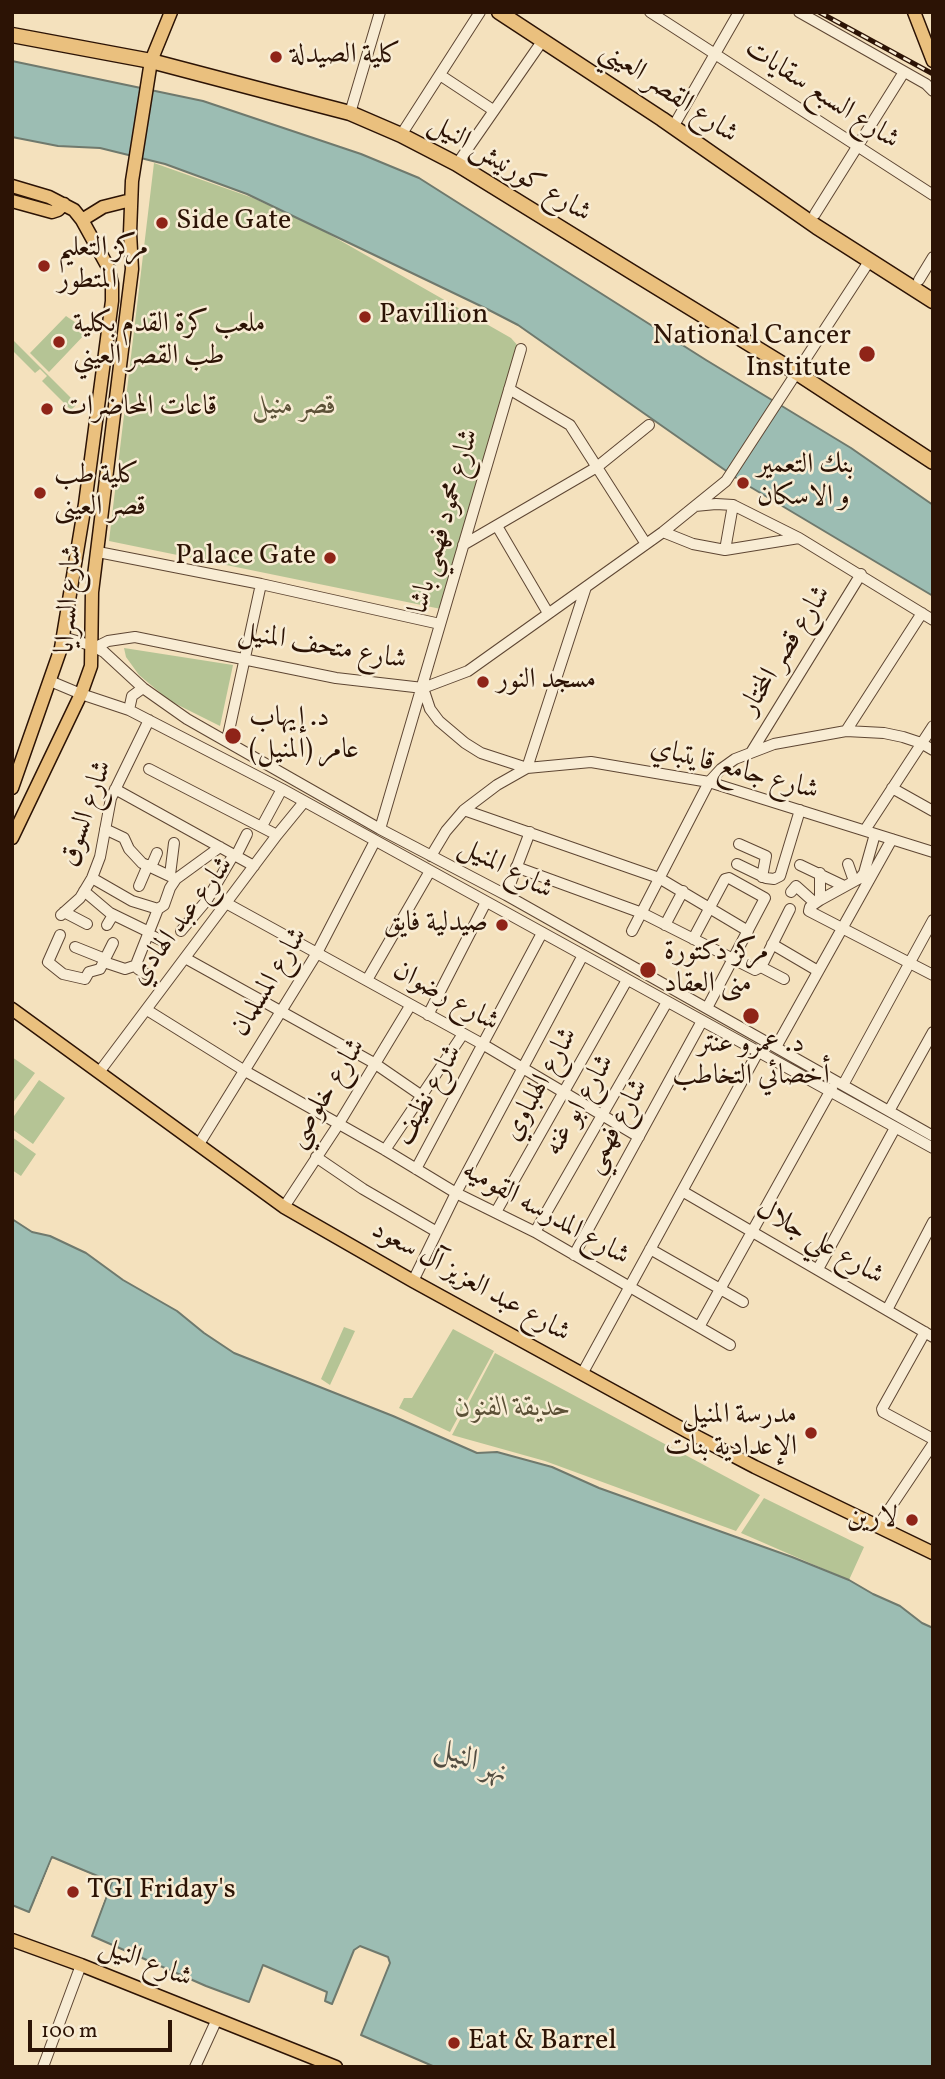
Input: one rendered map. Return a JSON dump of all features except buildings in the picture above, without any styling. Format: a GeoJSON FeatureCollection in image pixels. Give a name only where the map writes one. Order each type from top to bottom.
{"type":"FeatureCollection","features":[{"type":"Feature","properties":{"kind":"highway","name":"شارع القصر العيني"},"geometry":{"type":"LineString","coordinates":[[499,12],[673,127],[817,227],[933,301]]}},
{"type":"Feature","properties":{"kind":"highway","name":"شارع كورنيش النيل"},"geometry":{"type":"LineString","coordinates":[[12,35],[151,61],[350,113],[401,135],[457,164],[797,373],[933,462]]}},
{"type":"Feature","properties":{"kind":"highway","name":"شارع القصر العيني"},"geometry":{"type":"LineString","coordinates":[[773,195],[815,214],[933,289]]}},
{"type":"Feature","properties":{"kind":"main road","name":"شارع السرايا"},"geometry":{"type":"LineString","coordinates":[[12,838],[81,694],[91,666],[94,646],[91,611],[132,269],[132,181],[151,61],[171,12]]}},
{"type":"Feature","properties":{"kind":"main road"},"geometry":{"type":"LineString","coordinates":[[915,12],[933,61]]}},
{"type":"Feature","properties":{"kind":"main road","name":"شارع السرايا"},"geometry":{"type":"LineString","coordinates":[[12,186],[49,197],[74,210],[108,267],[112,284],[85,504],[63,637],[12,788]]}},
{"type":"Feature","properties":{"kind":"main road"},"geometry":{"type":"LineString","coordinates":[[82,220],[103,207],[131,200]]}},
{"type":"Feature","properties":{"kind":"main road"},"geometry":{"type":"LineString","coordinates":[[12,201],[52,212],[64,204]]}},
{"type":"Feature","properties":{"kind":"main road","name":"شارع عبد العزيز آل سعود"},"geometry":{"type":"LineString","coordinates":[[12,1009],[284,1207],[413,1281],[755,1467],[933,1553]]}},
{"type":"Feature","properties":{"kind":"main road","name":"شارع النيل"},"geometry":{"type":"LineString","coordinates":[[12,1940],[217,2019],[314,2063],[336,2067]]}},
{"type":"Feature","properties":{"kind":"street"},"geometry":{"type":"LineString","coordinates":[[350,113],[380,12]]}},
{"type":"Feature","properties":{"kind":"street"},"geometry":{"type":"LineString","coordinates":[[401,135],[480,12]]}},
{"type":"Feature","properties":{"kind":"street","name":"شارع السبع سقايات"},"geometry":{"type":"LineString","coordinates":[[650,12],[933,195]]}},
{"type":"Feature","properties":{"kind":"street"},"geometry":{"type":"LineString","coordinates":[[673,127],[739,12]]}},
{"type":"Feature","properties":{"kind":"street"},"geometry":{"type":"LineString","coordinates":[[799,12],[926,84],[933,91]]}},
{"type":"Feature","properties":{"kind":"street"},"geometry":{"type":"LineString","coordinates":[[457,164],[543,40]]}},
{"type":"Feature","properties":{"kind":"street"},"geometry":{"type":"LineString","coordinates":[[815,214],[904,72]]}},
{"type":"Feature","properties":{"kind":"street"},"geometry":{"type":"LineString","coordinates":[[440,75],[493,110]]}},
{"type":"Feature","properties":{"kind":"street"},"geometry":{"type":"LineString","coordinates":[[919,280],[933,257]]}},
{"type":"Feature","properties":{"kind":"street"},"geometry":{"type":"LineString","coordinates":[[797,373],[870,260]]}},
{"type":"Feature","properties":{"kind":"street","name":"شارع محمود فهمي باشا"},"geometry":{"type":"LineString","coordinates":[[380,829],[521,349]]}},
{"type":"Feature","properties":{"kind":"street","name":"شارع متحف المنيل"},"geometry":{"type":"LineString","coordinates":[[94,646],[135,637],[336,678],[423,688],[468,671],[663,532],[726,481],[797,373]]}},
{"type":"Feature","properties":{"kind":"street"},"geometry":{"type":"LineString","coordinates":[[509,389],[570,425],[646,544]]}},
{"type":"Feature","properties":{"kind":"street"},"geometry":{"type":"LineString","coordinates":[[463,545],[597,467],[649,425]]}},
{"type":"Feature","properties":{"kind":"street"},"geometry":{"type":"LineString","coordinates":[[695,506],[716,503],[733,505],[799,538],[933,620]]}},
{"type":"Feature","properties":{"kind":"street"},"geometry":{"type":"LineString","coordinates":[[725,550],[733,505]]}},
{"type":"Feature","properties":{"kind":"street"},"geometry":{"type":"LineString","coordinates":[[497,526],[548,614]]}},
{"type":"Feature","properties":{"kind":"street"},"geometry":{"type":"LineString","coordinates":[[663,532],[693,544],[725,550],[799,538]]}},
{"type":"Feature","properties":{"kind":"street","name":"شارع متحف المنيل"},"geometry":{"type":"LineString","coordinates":[[98,552],[261,584],[440,624]]}},
{"type":"Feature","properties":{"kind":"street","name":"شارع قصر المختار"},"geometry":{"type":"LineString","coordinates":[[752,751],[861,574]]}},
{"type":"Feature","properties":{"kind":"street"},"geometry":{"type":"LineString","coordinates":[[227,740],[261,584]]}},
{"type":"Feature","properties":{"kind":"street"},"geometry":{"type":"LineString","coordinates":[[423,688],[429,709],[465,743],[481,753],[527,768],[586,586]]}},
{"type":"Feature","properties":{"kind":"street"},"geometry":{"type":"LineString","coordinates":[[846,731],[922,613]]}},
{"type":"Feature","properties":{"kind":"street","name":"شارع المنيل"},"geometry":{"type":"LineString","coordinates":[[63,637],[94,646],[117,662],[143,688],[187,719],[933,1136]]}},
{"type":"Feature","properties":{"kind":"street","name":"شارع المنيل"},"geometry":{"type":"LineString","coordinates":[[50,681],[129,709],[282,789],[933,1148]]}},
{"type":"Feature","properties":{"kind":"street"},"geometry":{"type":"LineString","coordinates":[[129,709],[132,696],[143,688]]}},
{"type":"Feature","properties":{"kind":"street","name":"شارع السوق"},"geometry":{"type":"LineString","coordinates":[[87,924],[62,914],[80,898],[92,878],[100,857],[111,798],[149,720]]}},
{"type":"Feature","properties":{"kind":"street"},"geometry":{"type":"LineString","coordinates":[[933,726],[892,788],[870,832],[864,873],[809,908],[809,911],[842,929],[933,975]]}},
{"type":"Feature","properties":{"kind":"street"},"geometry":{"type":"LineString","coordinates":[[632,931],[709,782],[721,769],[736,759],[752,751],[846,731],[884,733],[921,743],[933,750]]}},
{"type":"Feature","properties":{"kind":"street","name":"شارع جامع قايتباي"},"geometry":{"type":"LineString","coordinates":[[431,856],[446,831],[464,810],[497,785],[527,768],[592,762],[709,782],[933,852]]}},
{"type":"Feature","properties":{"kind":"street"},"geometry":{"type":"LineString","coordinates":[[149,769],[277,835]]}},
{"type":"Feature","properties":{"kind":"street"},"geometry":{"type":"LineString","coordinates":[[892,788],[933,811]]}},
{"type":"Feature","properties":{"kind":"street"},"geometry":{"type":"LineString","coordinates":[[115,789],[254,866]]}},
{"type":"Feature","properties":{"kind":"street"},"geometry":{"type":"LineString","coordinates":[[262,826],[282,789]]}},
{"type":"Feature","properties":{"kind":"street","name":"شارع عبد الهادي"},"geometry":{"type":"LineString","coordinates":[[100,1071],[304,802]]}},
{"type":"Feature","properties":{"kind":"street"},"geometry":{"type":"LineString","coordinates":[[464,810],[659,878],[748,931]]}},
{"type":"Feature","properties":{"kind":"street"},"geometry":{"type":"LineString","coordinates":[[737,864],[762,877],[774,879],[783,873],[800,810]]}},
{"type":"Feature","properties":{"kind":"street"},"geometry":{"type":"LineString","coordinates":[[105,829],[124,838],[138,860],[173,877]]}},
{"type":"Feature","properties":{"kind":"street"},"geometry":{"type":"LineString","coordinates":[[506,895],[530,832]]}},
{"type":"Feature","properties":{"kind":"street"},"geometry":{"type":"LineString","coordinates":[[181,931],[207,900],[247,834]]}},
{"type":"Feature","properties":{"kind":"street"},"geometry":{"type":"LineString","coordinates":[[776,1047],[892,839]]}},
{"type":"Feature","properties":{"kind":"street","name":"شارع المسلمان"},"geometry":{"type":"LineString","coordinates":[[199,1144],[317,953],[375,841]]}},
{"type":"Feature","properties":{"kind":"street"},"geometry":{"type":"LineString","coordinates":[[75,947],[125,969],[136,965],[158,909],[164,905],[170,888],[174,843]]}},
{"type":"Feature","properties":{"kind":"street"},"geometry":{"type":"LineString","coordinates":[[738,844],[766,856],[762,877]]}},
{"type":"Feature","properties":{"kind":"street"},"geometry":{"type":"LineString","coordinates":[[173,877],[220,847]]}},
{"type":"Feature","properties":{"kind":"street"},"geometry":{"type":"LineString","coordinates":[[139,886],[157,853]]}},
{"type":"Feature","properties":{"kind":"street"},"geometry":{"type":"LineString","coordinates":[[848,864],[849,884]]}},
{"type":"Feature","properties":{"kind":"street"},"geometry":{"type":"LineString","coordinates":[[800,865],[849,884]]}},
{"type":"Feature","properties":{"kind":"street"},"geometry":{"type":"LineString","coordinates":[[516,867],[642,913],[755,970],[761,967],[790,909]]}},
{"type":"Feature","properties":{"kind":"street"},"geometry":{"type":"LineString","coordinates":[[367,980],[430,871]]}},
{"type":"Feature","properties":{"kind":"street"},"geometry":{"type":"LineString","coordinates":[[817,901],[820,873]]}},
{"type":"Feature","properties":{"kind":"street"},"geometry":{"type":"LineString","coordinates":[[92,878],[132,901],[158,909]]}},
{"type":"Feature","properties":{"kind":"street"},"geometry":{"type":"LineString","coordinates":[[693,939],[727,878],[763,896],[765,901],[707,1008]]}},
{"type":"Feature","properties":{"kind":"street"},"geometry":{"type":"LineString","coordinates":[[791,892],[796,886],[817,901]]}},
{"type":"Feature","properties":{"kind":"street"},"geometry":{"type":"LineString","coordinates":[[84,891],[113,915],[163,941]]}},
{"type":"Feature","properties":{"kind":"street"},"geometry":{"type":"LineString","coordinates":[[664,925],[683,891]]}},
{"type":"Feature","properties":{"kind":"street"},"geometry":{"type":"LineString","coordinates":[[428,1015],[486,902]]}},
{"type":"Feature","properties":{"kind":"street","name":"شارع رضوان"},"geometry":{"type":"LineString","coordinates":[[226,903],[484,1045],[639,1138]]}},
{"type":"Feature","properties":{"kind":"street"},"geometry":{"type":"LineString","coordinates":[[107,925],[113,915]]}},
{"type":"Feature","properties":{"kind":"street"},"geometry":{"type":"LineString","coordinates":[[699,1327],[830,1091],[839,1083],[933,920]]}},
{"type":"Feature","properties":{"kind":"street","name":"شارع نظيف"},"geometry":{"type":"LineString","coordinates":[[416,1169],[542,933]]}},
{"type":"Feature","properties":{"kind":"street"},"geometry":{"type":"LineString","coordinates":[[60,935],[48,960],[50,964],[63,974],[85,979],[89,972],[100,970],[113,943]]}},
{"type":"Feature","properties":{"kind":"street"},"geometry":{"type":"LineString","coordinates":[[772,944],[818,971]]}},
{"type":"Feature","properties":{"kind":"street"},"geometry":{"type":"LineString","coordinates":[[413,1281],[456,1193],[583,955]]}},
{"type":"Feature","properties":{"kind":"street"},"geometry":{"type":"LineString","coordinates":[[185,958],[374,1063],[422,1096]]}},
{"type":"Feature","properties":{"kind":"street"},"geometry":{"type":"LineString","coordinates":[[136,965],[146,974]]}},
{"type":"Feature","properties":{"kind":"street"},"geometry":{"type":"LineString","coordinates":[[761,967],[784,979]]}},
{"type":"Feature","properties":{"kind":"street","name":"شارع الهلباوي"},"geometry":{"type":"LineString","coordinates":[[496,1212],[627,980]]}},
{"type":"Feature","properties":{"kind":"street","name":"شارع ابو غنه"},"geometry":{"type":"LineString","coordinates":[[535,1233],[667,1002]]}},
{"type":"Feature","properties":{"kind":"street","name":"شارع خلوصي"},"geometry":{"type":"LineString","coordinates":[[284,1207],[338,1125],[410,1006]]}},
{"type":"Feature","properties":{"kind":"street","name":"شارع المدرسه القوميه"},"geometry":{"type":"LineString","coordinates":[[147,1010],[245,1071],[456,1193],[535,1233],[730,1345]]}},
{"type":"Feature","properties":{"kind":"street","name":"شارع فهمي"},"geometry":{"type":"LineString","coordinates":[[574,1255],[702,1021]]}},
{"type":"Feature","properties":{"kind":"street"},"geometry":{"type":"LineString","coordinates":[[889,1111],[933,1032]]}},
{"type":"Feature","properties":{"kind":"street"},"geometry":{"type":"LineString","coordinates":[[385,1150],[463,1034]]}},
{"type":"Feature","properties":{"kind":"street"},"geometry":{"type":"LineString","coordinates":[[582,1374],[758,1052]]}},
{"type":"Feature","properties":{"kind":"street"},"geometry":{"type":"LineString","coordinates":[[818,1269],[895,1128]]}},
{"type":"Feature","properties":{"kind":"street"},"geometry":{"type":"LineString","coordinates":[[316,1157],[363,1189],[437,1232]]}},
{"type":"Feature","properties":{"kind":"street","name":"شارع علي جلال"},"geometry":{"type":"LineString","coordinates":[[682,1191],[929,1335]]}},
{"type":"Feature","properties":{"kind":"street"},"geometry":{"type":"LineString","coordinates":[[887,1310],[928,1241],[933,1222]]}},
{"type":"Feature","properties":{"kind":"street"},"geometry":{"type":"LineString","coordinates":[[650,1249],[743,1302]]}},
{"type":"Feature","properties":{"kind":"street"},"geometry":{"type":"LineString","coordinates":[[878,1526],[933,1441],[882,1409],[929,1335]]}},
{"type":"Feature","properties":{"kind":"street"},"geometry":{"type":"LineString","coordinates":[[43,2067],[81,1965]]}},
{"type":"Feature","properties":{"kind":"street"},"geometry":{"type":"LineString","coordinates":[[195,2067],[217,2019]]}},
{"type":"Feature","properties":{"kind":"green space","name":"قصر منيل"},"geometry":{"type":"Polygon","coordinates":[[[154,163],[253,198],[320,229],[511,338],[519,347],[441,609],[109,541],[154,163]]]}},
{"type":"Feature","properties":{"kind":"green space","name":"ملعب كرة القدم بكلية طب القصر العيني"},"geometry":{"type":"Polygon","coordinates":[[[66,316],[88,331],[49,372],[30,353],[66,316]]]}},
{"type":"Feature","properties":{"kind":"green space"},"geometry":{"type":"Polygon","coordinates":[[[14,341],[77,404],[71,410],[42,381],[47,376],[40,369],[35,373],[12,350],[14,341]]]}},
{"type":"Feature","properties":{"kind":"green space"},"geometry":{"type":"Polygon","coordinates":[[[124,648],[233,665],[220,726],[170,701],[139,675],[126,657],[124,648]]]}},
{"type":"Feature","properties":{"kind":"green space"},"geometry":{"type":"Polygon","coordinates":[[[12,1057],[35,1073],[12,1104],[12,1057]]]}},
{"type":"Feature","properties":{"kind":"green space"},"geometry":{"type":"Polygon","coordinates":[[[39,1080],[65,1098],[33,1144],[12,1129],[12,1119],[39,1080]]]}},
{"type":"Feature","properties":{"kind":"green space"},"geometry":{"type":"Polygon","coordinates":[[[12,1137],[36,1154],[21,1176],[12,1170],[12,1137]]]}},
{"type":"Feature","properties":{"kind":"green space"},"geometry":{"type":"Polygon","coordinates":[[[344,1327],[355,1331],[330,1385],[321,1379],[344,1327]]]}},
{"type":"Feature","properties":{"kind":"green space"},"geometry":{"type":"Polygon","coordinates":[[[453,1329],[494,1351],[450,1432],[399,1408],[404,1398],[412,1398],[453,1329]]]}},
{"type":"Feature","properties":{"kind":"green space","name":"حديقة الفنون"},"geometry":{"type":"Polygon","coordinates":[[[495,1353],[760,1495],[736,1531],[545,1461],[452,1435],[495,1353]]]}},
{"type":"Feature","properties":{"kind":"green space"},"geometry":{"type":"Polygon","coordinates":[[[764,1498],[864,1547],[849,1580],[741,1533],[764,1498]]]}},
{"type":"Feature","properties":{"kind":"water"},"geometry":{"type":"Polygon","coordinates":[[[12,61],[203,101],[361,154],[419,178],[706,360],[851,448],[933,505],[933,596],[742,482],[518,325],[487,309],[247,194],[165,164],[100,148],[58,146],[12,137],[12,61]]]}},
{"type":"Feature","properties":{"kind":"water","name":"نهر النيل"},"geometry":{"type":"Polygon","coordinates":[[[12,1219],[32,1232],[50,1236],[86,1253],[123,1280],[177,1311],[234,1353],[393,1416],[477,1453],[497,1452],[552,1467],[599,1488],[792,1557],[849,1580],[900,1606],[933,1628],[933,2067],[435,2067],[361,2035],[390,1963],[388,1957],[360,1946],[354,1950],[332,2004],[325,2001],[327,1992],[263,1965],[249,2002],[92,1936],[112,1882],[52,1857],[29,1912],[12,1905],[12,1219]]]}},
{"type":"Feature","properties":{"kind":"pier"},"geometry":{"type":"Polygon","coordinates":[[[52,1859],[111,1883],[94,1925],[108,1884],[54,1862],[37,1902],[35,1901],[52,1859]]]}},
{"type":"Feature","properties":{"kind":"railway"},"geometry":{"type":"LineString","coordinates":[[819,12],[933,74]]}},
{"type":"Feature","properties":{"kind":"place","name":"كلية الصيدلة"},"geometry":{"type":"Point","coordinates":[276,57]}},
{"type":"Feature","properties":{"kind":"place","name":"Side Gate"},"geometry":{"type":"Point","coordinates":[162,223]}},
{"type":"Feature","properties":{"kind":"place","name":"مركز التعليم المتطور"},"geometry":{"type":"Point","coordinates":[44,266]}},
{"type":"Feature","properties":{"kind":"place","name":"Pavillion"},"geometry":{"type":"Point","coordinates":[365,317]}},
{"type":"Feature","properties":{"kind":"place","name":"ملعب كرة القدم بكلية طب القصر العيني"},"geometry":{"type":"Point","coordinates":[59,342]}},
{"type":"Feature","properties":{"kind":"place","name":"National Cancer Institute"},"geometry":{"type":"Point","coordinates":[867,354]}},
{"type":"Feature","properties":{"kind":"place","name":"قاعات المحاضرات"},"geometry":{"type":"Point","coordinates":[47,409]}},
{"type":"Feature","properties":{"kind":"place","name":"بنك التعمير و الاسكان"},"geometry":{"type":"Point","coordinates":[743,483]}},
{"type":"Feature","properties":{"kind":"place","name":"كلية طب قصر العينى"},"geometry":{"type":"Point","coordinates":[40,493]}},
{"type":"Feature","properties":{"kind":"place","name":"Palace Gate"},"geometry":{"type":"Point","coordinates":[330,558]}},
{"type":"Feature","properties":{"kind":"place","name":"مسجد النور"},"geometry":{"type":"Point","coordinates":[483,682]}},
{"type":"Feature","properties":{"kind":"place","name":"د. إيهاب عامر (المنيل)"},"geometry":{"type":"Point","coordinates":[233,736]}},
{"type":"Feature","properties":{"kind":"place","name":"صيدلية فايق"},"geometry":{"type":"Point","coordinates":[502,925]}},
{"type":"Feature","properties":{"kind":"place","name":"مركز دكتورة منى العقاد"},"geometry":{"type":"Point","coordinates":[648,970]}},
{"type":"Feature","properties":{"kind":"place","name":"د. عمرو عنتر أخصائي التخاطب"},"geometry":{"type":"Point","coordinates":[751,1016]}},
{"type":"Feature","properties":{"kind":"place","name":"مدرسة المنيل الإعدادية بنات"},"geometry":{"type":"Point","coordinates":[811,1433]}},
{"type":"Feature","properties":{"kind":"place","name":"لارين"},"geometry":{"type":"Point","coordinates":[912,1520]}},
{"type":"Feature","properties":{"kind":"place","name":"TGI Friday's"},"geometry":{"type":"Point","coordinates":[73,1892]}},
{"type":"Feature","properties":{"kind":"place","name":"Eat & Barrel"},"geometry":{"type":"Point","coordinates":[454,2043]}}]}
